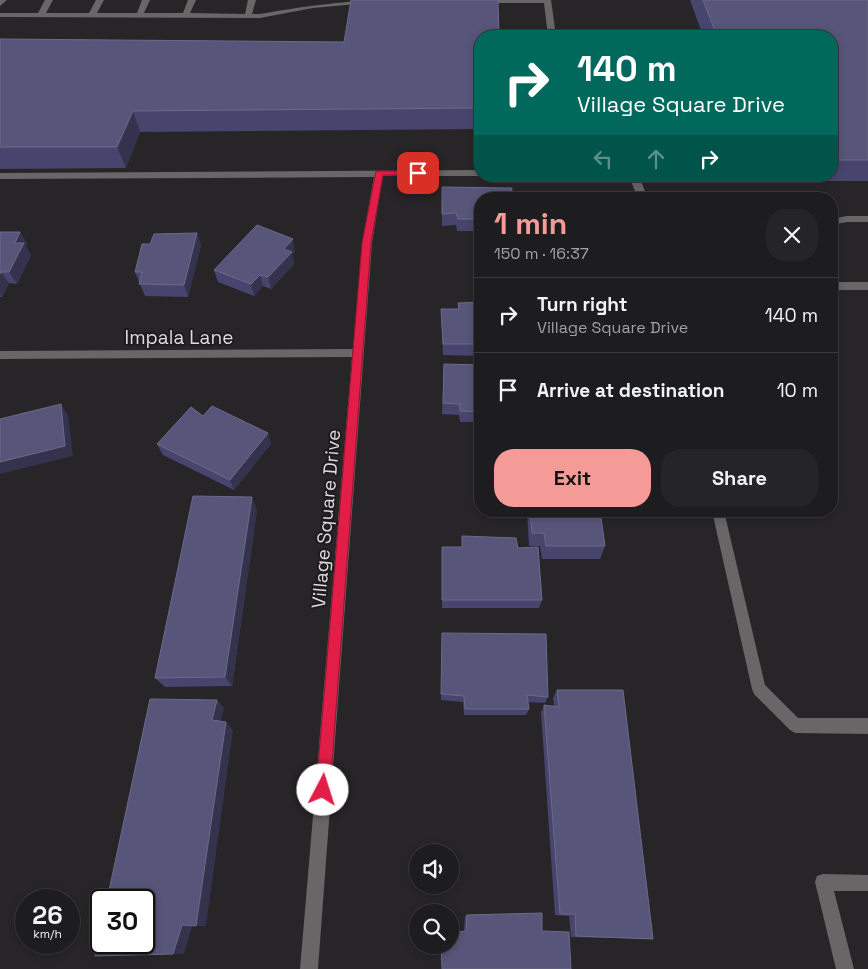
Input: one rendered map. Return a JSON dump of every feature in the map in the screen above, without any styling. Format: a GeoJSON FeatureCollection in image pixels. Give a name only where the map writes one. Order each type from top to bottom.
{"type":"FeatureCollection","features":[{"type":"Feature","properties":{"kind":"street"},"geometry":{"type":"LineString","coordinates":[[0,4],[3,0]]}},
{"type":"Feature","properties":{"kind":"street"},"geometry":{"type":"LineString","coordinates":[[41,15],[50,0]]}},
{"type":"Feature","properties":{"kind":"street"},"geometry":{"type":"LineString","coordinates":[[92,15],[100,0]]}},
{"type":"Feature","properties":{"kind":"street"},"geometry":{"type":"LineString","coordinates":[[140,15],[146,0]]}},
{"type":"Feature","properties":{"kind":"street"},"geometry":{"type":"LineString","coordinates":[[186,15],[192,0]]}},
{"type":"Feature","properties":{"kind":"street"},"geometry":{"type":"LineString","coordinates":[[248,16],[252,0]]}},
{"type":"Feature","properties":{"kind":"street"},"geometry":{"type":"LineString","coordinates":[[474,1],[547,0],[551,30]]}},
{"type":"Feature","properties":{"kind":"street"},"geometry":{"type":"LineString","coordinates":[[0,15],[248,16],[268,15],[306,4],[375,1]]}},
{"type":"Feature","properties":{"kind":"street","name":"Village Square Drive"},"geometry":{"type":"LineString","coordinates":[[308,969],[367,243],[379,173]]}},
{"type":"Feature","properties":{"kind":"street"},"geometry":{"type":"LineString","coordinates":[[0,176],[474,173]]}},
{"type":"Feature","properties":{"kind":"street"},"geometry":{"type":"LineString","coordinates":[[838,221],[868,219]]}},
{"type":"Feature","properties":{"kind":"street"},"geometry":{"type":"LineString","coordinates":[[838,286],[868,286]]}},
{"type":"Feature","properties":{"kind":"street","name":"Impala Lane"},"geometry":{"type":"LineString","coordinates":[[0,355],[358,353]]}},
{"type":"Feature","properties":{"kind":"street"},"geometry":{"type":"LineString","coordinates":[[719,517],[760,689],[795,725],[868,726]]}},
{"type":"Feature","properties":{"kind":"street"},"geometry":{"type":"LineString","coordinates":[[845,969],[823,882],[868,883]]}},
{"type":"Feature","properties":{"kind":"building"},"geometry":{"type":"Polygon","coordinates":[[[351,0],[498,0],[499,30],[474,30],[474,108],[133,111],[117,147],[0,147],[0,39],[344,42],[351,0]]]}},
{"type":"Feature","properties":{"kind":"building"},"geometry":{"type":"Polygon","coordinates":[[[703,0],[868,0],[868,160],[838,160],[838,30],[715,30],[703,0]]]}},
{"type":"Feature","properties":{"kind":"building"},"geometry":{"type":"Polygon","coordinates":[[[442,187],[512,188],[512,192],[474,192],[474,219],[458,219],[456,213],[442,214],[442,187]]]}},
{"type":"Feature","properties":{"kind":"building"},"geometry":{"type":"Polygon","coordinates":[[[257,225],[293,239],[284,249],[292,252],[268,277],[260,275],[251,284],[214,270],[257,225]]]}},
{"type":"Feature","properties":{"kind":"building"},"geometry":{"type":"Polygon","coordinates":[[[0,232],[20,232],[15,243],[24,243],[9,272],[1,272],[0,274],[0,232]]]}},
{"type":"Feature","properties":{"kind":"building"},"geometry":{"type":"Polygon","coordinates":[[[197,233],[184,285],[139,284],[142,272],[135,272],[142,244],[150,244],[154,234],[197,233]]]}},
{"type":"Feature","properties":{"kind":"building"},"geometry":{"type":"Polygon","coordinates":[[[474,302],[474,344],[443,344],[441,309],[459,309],[458,303],[474,302]]]}},
{"type":"Feature","properties":{"kind":"building"},"geometry":{"type":"Polygon","coordinates":[[[444,364],[474,365],[474,412],[460,411],[460,404],[443,403],[444,364]]]}},
{"type":"Feature","properties":{"kind":"building"},"geometry":{"type":"Polygon","coordinates":[[[61,404],[65,446],[0,462],[0,419],[61,404]]]}},
{"type":"Feature","properties":{"kind":"building"},"geometry":{"type":"Polygon","coordinates":[[[212,406],[268,433],[230,480],[157,444],[191,407],[203,416],[212,406]]]}},
{"type":"Feature","properties":{"kind":"building"},"geometry":{"type":"Polygon","coordinates":[[[193,496],[252,497],[225,677],[155,678],[193,496]]]}},
{"type":"Feature","properties":{"kind":"building"},"geometry":{"type":"Polygon","coordinates":[[[531,517],[601,517],[605,546],[546,546],[544,533],[532,533],[531,517]]]}},
{"type":"Feature","properties":{"kind":"building"},"geometry":{"type":"Polygon","coordinates":[[[462,536],[516,538],[518,548],[538,547],[542,600],[442,600],[442,547],[462,547],[462,536]]]}},
{"type":"Feature","properties":{"kind":"building"},"geometry":{"type":"Polygon","coordinates":[[[442,633],[546,634],[548,697],[527,695],[529,709],[465,709],[464,696],[441,694],[442,633]]]}},
{"type":"Feature","properties":{"kind":"building"},"geometry":{"type":"Polygon","coordinates":[[[557,690],[623,690],[653,939],[576,936],[575,914],[560,914],[544,705],[559,707],[557,690]]]}},
{"type":"Feature","properties":{"kind":"building"},"geometry":{"type":"Polygon","coordinates":[[[150,699],[217,700],[212,720],[226,722],[196,926],[182,925],[173,954],[95,956],[95,954],[155,954],[155,889],[109,889],[150,699]]]}},
{"type":"Feature","properties":{"kind":"building"},"geometry":{"type":"Polygon","coordinates":[[[542,913],[542,931],[569,932],[571,969],[442,969],[441,954],[459,954],[459,932],[466,931],[467,915],[542,913]]]}},
{"type":"Feature","properties":{"kind":"route"},"geometry":{"type":"LineString","coordinates":[[323,790],[367,243],[379,173],[418,173]]}}]}
